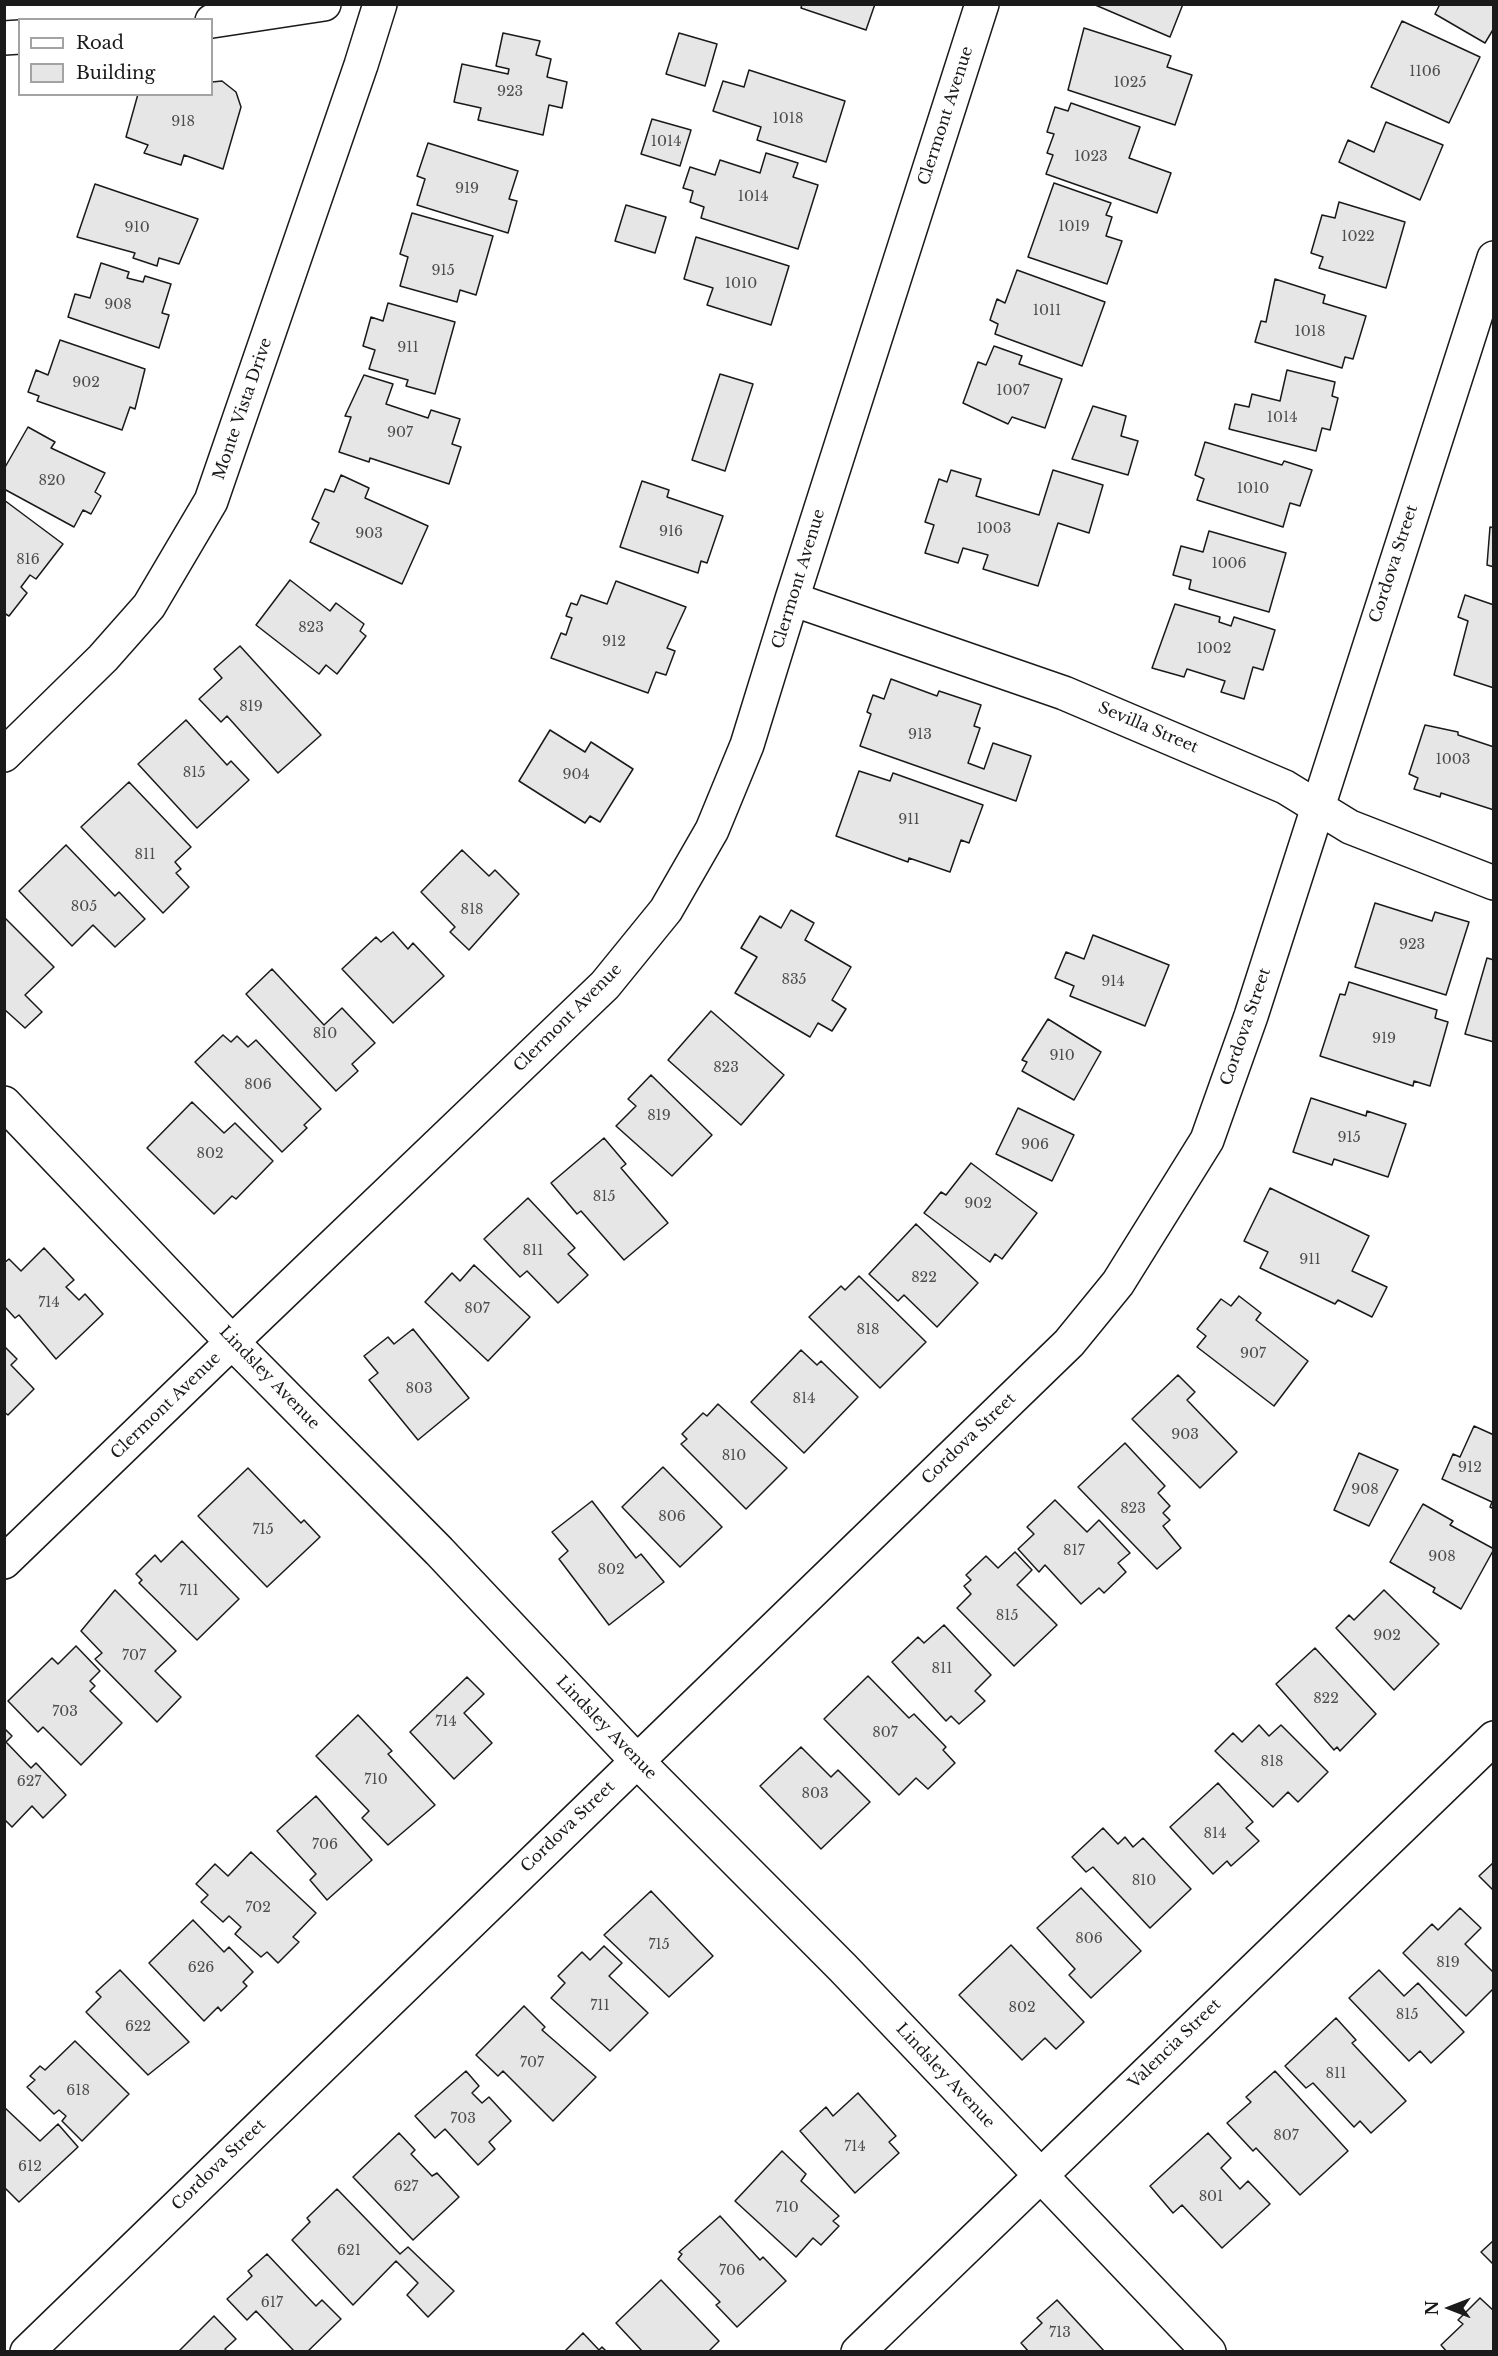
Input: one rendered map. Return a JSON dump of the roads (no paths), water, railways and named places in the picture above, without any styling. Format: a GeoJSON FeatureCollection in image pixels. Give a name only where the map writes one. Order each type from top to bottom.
{"type":"FeatureCollection","features":[{"type":"Feature","properties":{"kind":"street"},"geometry":{"type":"LineString","coordinates":[[213,21],[324,4]]}},
{"type":"Feature","properties":{"kind":"street","name":"Monte Vista Drive"},"geometry":{"type":"LineString","coordinates":[[4,755],[103,658],[148,606],[211,501],[380,4]]}},
{"type":"Feature","properties":{"kind":"street","name":"Clermont Avenue"},"geometry":{"type":"LineString","coordinates":[[4,1562],[605,985],[666,910],[712,830],[747,745],[982,4]]}},
{"type":"Feature","properties":{"kind":"street","name":"Cordova Street"},"geometry":{"type":"LineString","coordinates":[[27,2352],[1069,1343],[1118,1283],[1207,1140],[1251,1016],[1494,258]]}},
{"type":"Feature","properties":{"kind":"street","name":"Sevilla Street"},"geometry":{"type":"LineString","coordinates":[[792,599],[1064,693],[1285,787],[1350,827],[1494,883]]}},
{"type":"Feature","properties":{"kind":"street","name":"Lindsley Avenue"},"geometry":{"type":"LineString","coordinates":[[4,1103],[232,1342],[438,1551],[636,1760],[843,1968],[1209,2352]]}},
{"type":"Feature","properties":{"kind":"street","name":"Valencia Street"},"geometry":{"type":"LineString","coordinates":[[858,2352],[1494,1738]]}}]}
